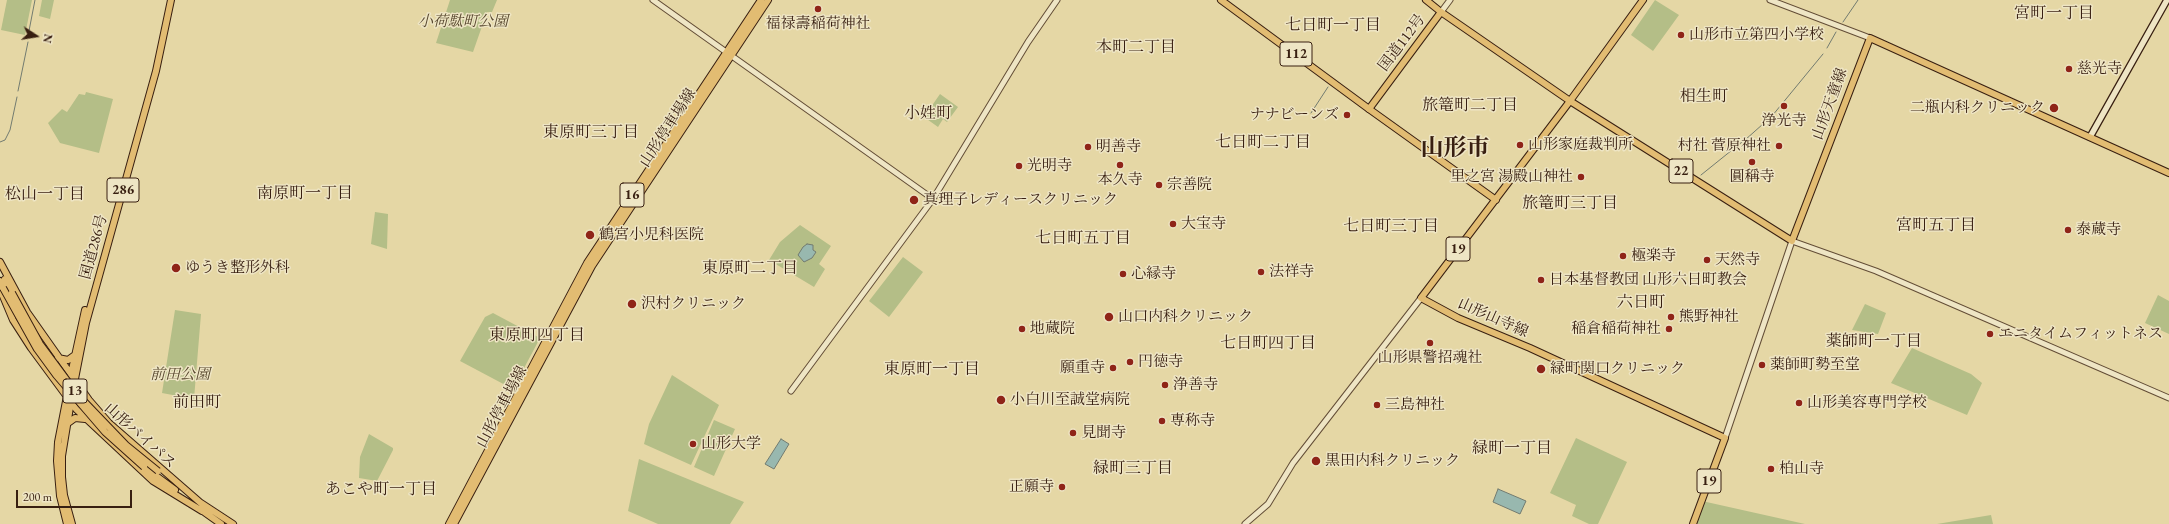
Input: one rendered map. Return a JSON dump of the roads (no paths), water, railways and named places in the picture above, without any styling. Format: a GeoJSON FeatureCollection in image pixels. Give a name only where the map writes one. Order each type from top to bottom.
{"type":"FeatureCollection","features":[{"type":"Feature","properties":{"kind":"main road","name":"国道286号"},"geometry":{"type":"LineString","coordinates":[[73,380],[75,356],[81,325],[152,71],[164,22],[167,0]]}},
{"type":"Feature","properties":{"kind":"main road","name":"国道286号"},"geometry":{"type":"LineString","coordinates":[[73,380],[86,323],[156,71],[171,0]]}},
{"type":"Feature","properties":{"kind":"main road","name":"山形停車場線"},"geometry":{"type":"LineString","coordinates":[[454,524],[592,266],[729,54],[761,0]]}},
{"type":"Feature","properties":{"kind":"main road","name":"山形停車場線"},"geometry":{"type":"LineString","coordinates":[[449,524],[587,263],[729,54],[768,0]]}},
{"type":"Feature","properties":{"kind":"main road","name":"112"},"geometry":{"type":"LineString","coordinates":[[1221,0],[1369,109]]}},
{"type":"Feature","properties":{"kind":"main road"},"geometry":{"type":"LineString","coordinates":[[1426,0],[1441,12]]}},
{"type":"Feature","properties":{"kind":"main road"},"geometry":{"type":"LineString","coordinates":[[1369,109],[1496,200],[1643,0]]}},
{"type":"Feature","properties":{"kind":"main road"},"geometry":{"type":"LineString","coordinates":[[2090,137],[2167,0]]}},
{"type":"Feature","properties":{"kind":"main road","name":"国道112号"},"geometry":{"type":"LineString","coordinates":[[1369,109],[1441,12],[1570,101]]}},
{"type":"Feature","properties":{"kind":"main road"},"geometry":{"type":"LineString","coordinates":[[1870,38],[2169,173]]}},
{"type":"Feature","properties":{"kind":"main road","name":"山形天童線"},"geometry":{"type":"LineString","coordinates":[[1792,241],[1870,38]]}},
{"type":"Feature","properties":{"kind":"main road","name":"22"},"geometry":{"type":"LineString","coordinates":[[1570,101],[1792,241]]}},
{"type":"Feature","properties":{"kind":"main road","name":"19"},"geometry":{"type":"LineString","coordinates":[[1421,298],[1496,200]]}},
{"type":"Feature","properties":{"kind":"main road"},"geometry":{"type":"LineString","coordinates":[[0,262],[27,312],[73,380],[89,400],[109,423],[202,508]]}},
{"type":"Feature","properties":{"kind":"main road","name":"山形バイパス"},"geometry":{"type":"LineString","coordinates":[[0,266],[12,293],[40,344],[77,394],[107,427],[221,524]]}},
{"type":"Feature","properties":{"kind":"main road","name":"山形バイパス"},"geometry":{"type":"LineString","coordinates":[[0,281],[2,289],[37,349],[56,375],[105,432],[144,467],[202,508],[232,524]]}},
{"type":"Feature","properties":{"kind":"main road"},"geometry":{"type":"LineString","coordinates":[[2,289],[13,320],[69,398],[87,420],[153,481],[202,508]]}},
{"type":"Feature","properties":{"kind":"main road","name":"山形山寺線"},"geometry":{"type":"LineString","coordinates":[[1421,298],[1458,318],[1724,438]]}},
{"type":"Feature","properties":{"kind":"main road"},"geometry":{"type":"LineString","coordinates":[[58,358],[68,360],[75,356]]}},
{"type":"Feature","properties":{"kind":"main road"},"geometry":{"type":"LineString","coordinates":[[69,398],[68,423],[62,456],[62,477],[64,495],[72,524]]}},
{"type":"Feature","properties":{"kind":"main road"},"geometry":{"type":"LineString","coordinates":[[67,524],[60,496],[57,468],[58,442],[69,398]]}},
{"type":"Feature","properties":{"kind":"main road"},"geometry":{"type":"LineString","coordinates":[[68,423],[79,418],[87,420]]}},
{"type":"Feature","properties":{"kind":"main road","name":"19"},"geometry":{"type":"LineString","coordinates":[[1693,524],[1724,438]]}},
{"type":"Feature","properties":{"kind":"street"},"geometry":{"type":"LineString","coordinates":[[653,0],[933,199]]}},
{"type":"Feature","properties":{"kind":"street"},"geometry":{"type":"LineString","coordinates":[[792,391],[933,199],[1028,42],[1057,0]]}},
{"type":"Feature","properties":{"kind":"street"},"geometry":{"type":"LineString","coordinates":[[1441,12],[1450,0]]}},
{"type":"Feature","properties":{"kind":"street"},"geometry":{"type":"LineString","coordinates":[[1770,0],[1870,38]]}},
{"type":"Feature","properties":{"kind":"street"},"geometry":{"type":"LineString","coordinates":[[1724,438],[1792,241],[1876,271],[2169,398]]}},
{"type":"Feature","properties":{"kind":"street"},"geometry":{"type":"LineString","coordinates":[[1245,524],[1268,504],[1293,463],[1421,298]]}},
{"type":"Feature","properties":{"kind":"water"},"geometry":{"type":"Polygon","coordinates":[[[807,244],[813,245],[813,250],[816,252],[812,258],[804,262],[798,255],[807,244]]]}},
{"type":"Feature","properties":{"kind":"water"},"geometry":{"type":"Polygon","coordinates":[[[781,439],[789,444],[774,469],[765,464],[781,439]]]}},
{"type":"Feature","properties":{"kind":"water"},"geometry":{"type":"Polygon","coordinates":[[[1498,489],[1526,501],[1520,514],[1493,502],[1498,489]]]}},
{"type":"Feature","properties":{"kind":"waterway"},"geometry":{"type":"LineString","coordinates":[[28,36],[35,0]]}},
{"type":"Feature","properties":{"kind":"waterway"},"geometry":{"type":"LineString","coordinates":[[1843,22],[1858,0]]}},
{"type":"Feature","properties":{"kind":"waterway"},"geometry":{"type":"LineString","coordinates":[[1827,48],[1836,32]]}},
{"type":"Feature","properties":{"kind":"waterway"},"geometry":{"type":"LineString","coordinates":[[18,91],[28,42]]}},
{"type":"Feature","properties":{"kind":"waterway"},"geometry":{"type":"LineString","coordinates":[[1745,140],[1772,116],[1823,54]]}},
{"type":"Feature","properties":{"kind":"waterway"},"geometry":{"type":"LineString","coordinates":[[1311,113],[1328,87]]}},
{"type":"Feature","properties":{"kind":"waterway"},"geometry":{"type":"LineString","coordinates":[[0,142],[5,140],[10,130],[17,97]]}},
{"type":"Feature","properties":{"kind":"waterway"},"geometry":{"type":"LineString","coordinates":[[1701,175],[1742,142]]}},
{"type":"Feature","properties":{"kind":"place","name":"福禄壽稲荷神社"},"geometry":{"type":"Point","coordinates":[818,9]}},
{"type":"Feature","properties":{"kind":"place","name":"山形市立第四小学校"},"geometry":{"type":"Point","coordinates":[1681,35]}},
{"type":"Feature","properties":{"kind":"place","name":"慈光寺"},"geometry":{"type":"Point","coordinates":[2069,69]}},
{"type":"Feature","properties":{"kind":"place","name":"浄光寺"},"geometry":{"type":"Point","coordinates":[1784,106]}},
{"type":"Feature","properties":{"kind":"place","name":"二瓶内科クリニック"},"geometry":{"type":"Point","coordinates":[2054,108]}},
{"type":"Feature","properties":{"kind":"place","name":"ナナビーンズ"},"geometry":{"type":"Point","coordinates":[1347,115]}},
{"type":"Feature","properties":{"kind":"place","name":"山形家庭裁判所"},"geometry":{"type":"Point","coordinates":[1520,145]}},
{"type":"Feature","properties":{"kind":"place","name":"村社 菅原神社"},"geometry":{"type":"Point","coordinates":[1779,146]}},
{"type":"Feature","properties":{"kind":"place","name":"明善寺"},"geometry":{"type":"Point","coordinates":[1088,147]}},
{"type":"Feature","properties":{"kind":"place","name":"圓稱寺"},"geometry":{"type":"Point","coordinates":[1752,162]}},
{"type":"Feature","properties":{"kind":"place","name":"本久寺"},"geometry":{"type":"Point","coordinates":[1120,165]}},
{"type":"Feature","properties":{"kind":"place","name":"光明寺"},"geometry":{"type":"Point","coordinates":[1019,166]}},
{"type":"Feature","properties":{"kind":"place","name":"里之宮 湯殿山神社"},"geometry":{"type":"Point","coordinates":[1581,177]}},
{"type":"Feature","properties":{"kind":"place","name":"宗善院"},"geometry":{"type":"Point","coordinates":[1159,185]}},
{"type":"Feature","properties":{"kind":"place","name":"真理子レディースクリニック"},"geometry":{"type":"Point","coordinates":[914,200]}},
{"type":"Feature","properties":{"kind":"place","name":"大宝寺"},"geometry":{"type":"Point","coordinates":[1173,224]}},
{"type":"Feature","properties":{"kind":"place","name":"泰蔵寺"},"geometry":{"type":"Point","coordinates":[2068,230]}},
{"type":"Feature","properties":{"kind":"place","name":"鶴宮小児科医院"},"geometry":{"type":"Point","coordinates":[590,235]}},
{"type":"Feature","properties":{"kind":"place","name":"極楽寺"},"geometry":{"type":"Point","coordinates":[1623,256]}},
{"type":"Feature","properties":{"kind":"place","name":"天然寺"},"geometry":{"type":"Point","coordinates":[1707,260]}},
{"type":"Feature","properties":{"kind":"place","name":"ゆうき整形外科"},"geometry":{"type":"Point","coordinates":[176,268]}},
{"type":"Feature","properties":{"kind":"place","name":"法祥寺"},"geometry":{"type":"Point","coordinates":[1261,272]}},
{"type":"Feature","properties":{"kind":"place","name":"心縁寺"},"geometry":{"type":"Point","coordinates":[1123,274]}},
{"type":"Feature","properties":{"kind":"place","name":"日本基督教団 山形六日町教会"},"geometry":{"type":"Point","coordinates":[1541,280]}},
{"type":"Feature","properties":{"kind":"place","name":"沢村クリニック"},"geometry":{"type":"Point","coordinates":[632,304]}},
{"type":"Feature","properties":{"kind":"place","name":"山口内科クリニック"},"geometry":{"type":"Point","coordinates":[1109,317]}},
{"type":"Feature","properties":{"kind":"place","name":"熊野神社"},"geometry":{"type":"Point","coordinates":[1671,317]}},
{"type":"Feature","properties":{"kind":"place","name":"地蔵院"},"geometry":{"type":"Point","coordinates":[1022,329]}},
{"type":"Feature","properties":{"kind":"place","name":"稲倉稲荷神社"},"geometry":{"type":"Point","coordinates":[1669,329]}},
{"type":"Feature","properties":{"kind":"place","name":"エニタイムフィットネス"},"geometry":{"type":"Point","coordinates":[1990,334]}},
{"type":"Feature","properties":{"kind":"place","name":"山形県警招魂社"},"geometry":{"type":"Point","coordinates":[1430,343]}},
{"type":"Feature","properties":{"kind":"place","name":"円徳寺"},"geometry":{"type":"Point","coordinates":[1130,362]}},
{"type":"Feature","properties":{"kind":"place","name":"薬師町勢至堂"},"geometry":{"type":"Point","coordinates":[1762,365]}},
{"type":"Feature","properties":{"kind":"place","name":"願重寺"},"geometry":{"type":"Point","coordinates":[1113,368]}},
{"type":"Feature","properties":{"kind":"place","name":"緑町関口クリニック"},"geometry":{"type":"Point","coordinates":[1541,369]}},
{"type":"Feature","properties":{"kind":"place","name":"浄善寺"},"geometry":{"type":"Point","coordinates":[1165,385]}},
{"type":"Feature","properties":{"kind":"place","name":"小白川至誠堂病院"},"geometry":{"type":"Point","coordinates":[1001,400]}},
{"type":"Feature","properties":{"kind":"place","name":"山形美容専門学校"},"geometry":{"type":"Point","coordinates":[1799,403]}},
{"type":"Feature","properties":{"kind":"place","name":"三島神社"},"geometry":{"type":"Point","coordinates":[1377,405]}},
{"type":"Feature","properties":{"kind":"place","name":"専称寺"},"geometry":{"type":"Point","coordinates":[1162,421]}},
{"type":"Feature","properties":{"kind":"place","name":"見聞寺"},"geometry":{"type":"Point","coordinates":[1073,433]}},
{"type":"Feature","properties":{"kind":"place","name":"山形大学"},"geometry":{"type":"Point","coordinates":[693,444]}},
{"type":"Feature","properties":{"kind":"place","name":"黒田内科クリニック"},"geometry":{"type":"Point","coordinates":[1316,461]}},
{"type":"Feature","properties":{"kind":"place","name":"柏山寺"},"geometry":{"type":"Point","coordinates":[1771,469]}},
{"type":"Feature","properties":{"kind":"place","name":"正願寺"},"geometry":{"type":"Point","coordinates":[1062,487]}},
{"type":"Feature","properties":{"kind":"district","name":"宮町一丁目"},"geometry":{"type":"Point","coordinates":[2054,14]}},
{"type":"Feature","properties":{"kind":"district","name":"七日町一丁目"},"geometry":{"type":"Point","coordinates":[1333,26]}},
{"type":"Feature","properties":{"kind":"district","name":"本町二丁目"},"geometry":{"type":"Point","coordinates":[1136,48]}},
{"type":"Feature","properties":{"kind":"district","name":"相生町"},"geometry":{"type":"Point","coordinates":[1704,97]}},
{"type":"Feature","properties":{"kind":"district","name":"旅篭町二丁目"},"geometry":{"type":"Point","coordinates":[1470,106]}},
{"type":"Feature","properties":{"kind":"district","name":"小姓町"},"geometry":{"type":"Point","coordinates":[928,114]}},
{"type":"Feature","properties":{"kind":"district","name":"東原町三丁目"},"geometry":{"type":"Point","coordinates":[591,133]}},
{"type":"Feature","properties":{"kind":"district","name":"七日町二丁目"},"geometry":{"type":"Point","coordinates":[1263,143]}},
{"type":"Feature","properties":{"kind":"district","name":"山形市"},"geometry":{"type":"Point","coordinates":[1455,149]}},
{"type":"Feature","properties":{"kind":"district","name":"南原町一丁目"},"geometry":{"type":"Point","coordinates":[305,194]}},
{"type":"Feature","properties":{"kind":"district","name":"松山一丁目"},"geometry":{"type":"Point","coordinates":[45,195]}},
{"type":"Feature","properties":{"kind":"district","name":"旅篭町三丁目"},"geometry":{"type":"Point","coordinates":[1570,204]}},
{"type":"Feature","properties":{"kind":"district","name":"宮町五丁目"},"geometry":{"type":"Point","coordinates":[1936,226]}},
{"type":"Feature","properties":{"kind":"district","name":"七日町三丁目"},"geometry":{"type":"Point","coordinates":[1391,227]}},
{"type":"Feature","properties":{"kind":"district","name":"七日町五丁目"},"geometry":{"type":"Point","coordinates":[1083,239]}},
{"type":"Feature","properties":{"kind":"district","name":"東原町二丁目"},"geometry":{"type":"Point","coordinates":[750,269]}},
{"type":"Feature","properties":{"kind":"district","name":"六日町"},"geometry":{"type":"Point","coordinates":[1641,303]}},
{"type":"Feature","properties":{"kind":"district","name":"東原町四丁目"},"geometry":{"type":"Point","coordinates":[537,336]}},
{"type":"Feature","properties":{"kind":"district","name":"薬師町一丁目"},"geometry":{"type":"Point","coordinates":[1874,342]}},
{"type":"Feature","properties":{"kind":"district","name":"七日町四丁目"},"geometry":{"type":"Point","coordinates":[1268,344]}},
{"type":"Feature","properties":{"kind":"district","name":"東原町一丁目"},"geometry":{"type":"Point","coordinates":[932,370]}},
{"type":"Feature","properties":{"kind":"district","name":"前田町"},"geometry":{"type":"Point","coordinates":[197,403]}},
{"type":"Feature","properties":{"kind":"district","name":"緑町一丁目"},"geometry":{"type":"Point","coordinates":[1512,449]}},
{"type":"Feature","properties":{"kind":"district","name":"緑町三丁目"},"geometry":{"type":"Point","coordinates":[1133,469]}},
{"type":"Feature","properties":{"kind":"district","name":"あこや町一丁目"},"geometry":{"type":"Point","coordinates":[381,490]}},
{"type":"Feature","properties":{"kind":"park label","name":"小荷駄町公園"},"geometry":{"type":"Point","coordinates":[463,22]}},
{"type":"Feature","properties":{"kind":"park label","name":"前田公園"},"geometry":{"type":"Point","coordinates":[180,375]}}]}
